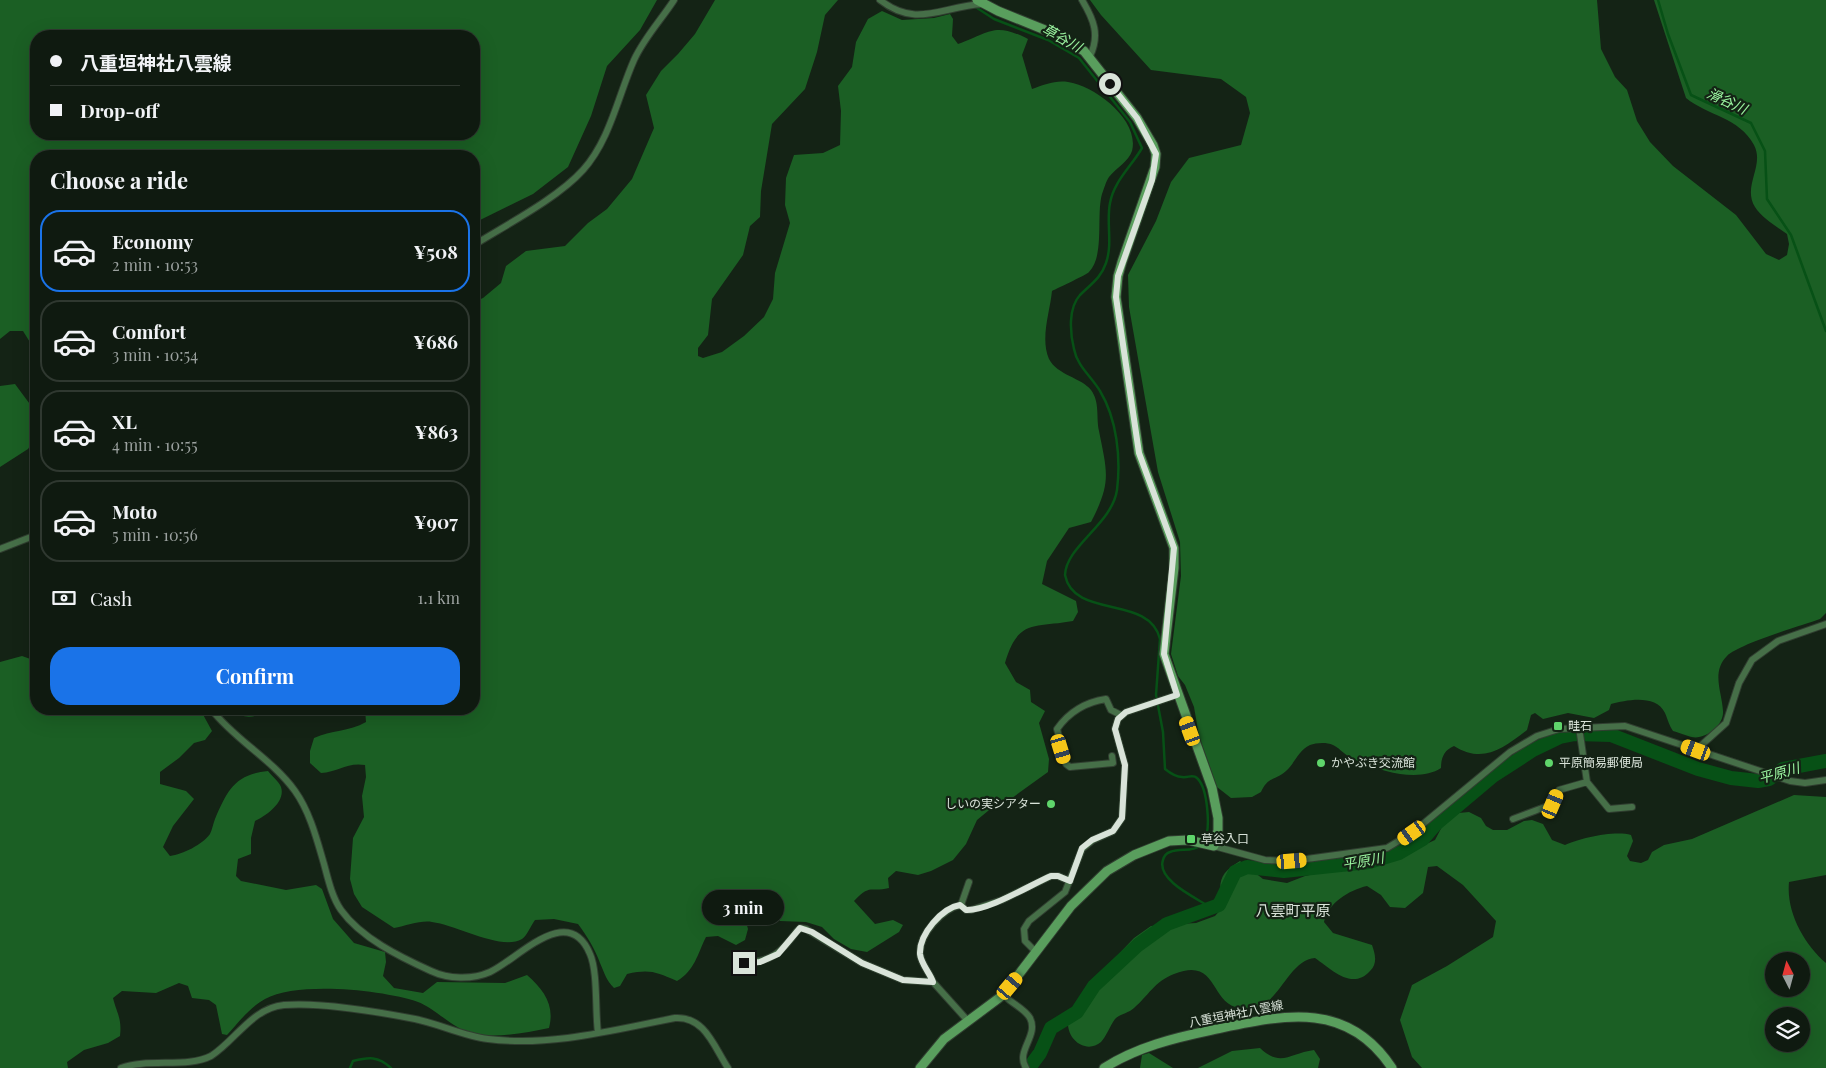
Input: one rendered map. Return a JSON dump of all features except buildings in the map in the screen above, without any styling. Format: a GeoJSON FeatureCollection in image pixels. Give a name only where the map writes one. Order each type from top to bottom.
{"type":"FeatureCollection","features":[{"type":"Feature","properties":{"kind":"main road"},"geometry":{"type":"LineString","coordinates":[[920,1068],[944,1039],[1002,995],[1077,899],[1120,862],[1169,841],[1188,840],[1207,844],[1218,830],[1213,794],[1164,654],[1174,548],[1139,453],[1116,297],[1118,276],[1152,180],[1156,154],[1137,118],[1090,56],[1066,40],[977,4]]}},
{"type":"Feature","properties":{"kind":"main road","name":"八重垣神社八雲線"},"geometry":{"type":"LineString","coordinates":[[1104,1068],[1131,1053],[1171,1040],[1257,1021],[1292,1016],[1323,1019],[1348,1028],[1373,1044],[1392,1068]]}},
{"type":"Feature","properties":{"kind":"street"},"geometry":{"type":"LineString","coordinates":[[480,241],[551,197],[583,170],[598,149],[635,59],[674,0]]}},
{"type":"Feature","properties":{"kind":"street"},"geometry":{"type":"LineString","coordinates":[[880,0],[892,9],[906,14],[934,13],[977,4]]}},
{"type":"Feature","properties":{"kind":"street"},"geometry":{"type":"LineString","coordinates":[[1082,0],[1095,25],[1096,44],[1090,56]]}},
{"type":"Feature","properties":{"kind":"street"},"geometry":{"type":"LineString","coordinates":[[0,549],[30,539]]}},
{"type":"Feature","properties":{"kind":"street"},"geometry":{"type":"LineString","coordinates":[[1696,750],[1726,723],[1739,683],[1752,660],[1778,641],[1826,624]]}},
{"type":"Feature","properties":{"kind":"street"},"geometry":{"type":"LineString","coordinates":[[1112,756],[1113,763],[1070,767],[1066,764],[1057,729],[1083,704],[1091,701],[1106,699],[1110,710],[1121,715],[1177,695]]}},
{"type":"Feature","properties":{"kind":"street"},"geometry":{"type":"LineString","coordinates":[[217,715],[276,770],[294,790],[311,824],[340,908],[361,931],[432,972],[462,977],[488,973],[545,935],[562,933],[578,938],[587,948],[593,964],[598,1033]]}},
{"type":"Feature","properties":{"kind":"street"},"geometry":{"type":"LineString","coordinates":[[1036,952],[1024,941],[1024,929],[1029,921],[1061,897],[1070,881],[1082,848],[1092,840],[1113,831],[1122,818],[1125,765],[1115,729],[1121,715]]}},
{"type":"Feature","properties":{"kind":"street"},"geometry":{"type":"LineString","coordinates":[[1207,844],[1258,859],[1292,861],[1387,848],[1412,833],[1493,764],[1524,743],[1547,732],[1625,726],[1779,777],[1805,783],[1826,780]]}},
{"type":"Feature","properties":{"kind":"street"},"geometry":{"type":"LineString","coordinates":[[1579,729],[1587,782],[1609,809],[1632,807]]}},
{"type":"Feature","properties":{"kind":"street"},"geometry":{"type":"LineString","coordinates":[[1513,819],[1553,804],[1559,790],[1587,782]]}},
{"type":"Feature","properties":{"kind":"street"},"geometry":{"type":"LineString","coordinates":[[968,1020],[933,982],[922,962],[920,953],[922,942],[928,931],[951,906],[960,905],[966,910],[976,909],[1002,900],[1051,876],[1058,876],[1070,881]]}},
{"type":"Feature","properties":{"kind":"street"},"geometry":{"type":"LineString","coordinates":[[960,905],[969,882]]}},
{"type":"Feature","properties":{"kind":"street"},"geometry":{"type":"LineString","coordinates":[[744,963],[760,962],[778,954],[800,928],[812,932],[862,963],[903,980],[933,982]]}},
{"type":"Feature","properties":{"kind":"street"},"geometry":{"type":"LineString","coordinates":[[1002,995],[1029,1016],[1031,1022],[1031,1035],[1023,1054],[1026,1067]]}},
{"type":"Feature","properties":{"kind":"street"},"geometry":{"type":"LineString","coordinates":[[121,1068],[203,1060],[222,1047],[250,1021],[270,1008],[283,1005],[316,1006],[415,1019],[471,1036],[490,1039],[562,1039],[675,1018],[688,1018],[703,1028],[728,1068]]}},
{"type":"Feature","properties":{"kind":"green space"},"geometry":{"type":"Polygon","coordinates":[[[0,0],[657,0],[640,30],[607,66],[591,116],[568,167],[533,194],[480,220],[480,150],[30,150],[30,342],[23,331],[10,331],[0,339],[0,0]]]}},
{"type":"Feature","properties":{"kind":"green space"},"geometry":{"type":"Polygon","coordinates":[[[715,0],[838,0],[825,15],[817,52],[805,89],[772,124],[761,191],[760,217],[750,226],[743,255],[712,299],[708,335],[698,348],[698,356],[703,358],[722,352],[744,336],[764,317],[773,299],[775,273],[790,223],[785,205],[786,178],[794,155],[823,153],[840,145],[841,111],[838,86],[852,67],[856,42],[868,19],[882,11],[902,20],[934,18],[950,14],[953,19],[952,36],[958,44],[993,31],[1000,30],[1017,34],[1028,39],[1022,55],[1032,89],[1050,83],[1068,82],[1091,90],[1113,106],[1129,128],[1133,139],[1132,151],[1128,158],[1109,177],[1102,194],[1099,246],[1094,265],[1089,272],[1052,291],[1045,334],[1046,351],[1053,364],[1063,373],[1082,382],[1094,395],[1097,405],[1098,426],[1106,467],[1106,477],[1102,497],[1091,522],[1069,528],[1047,561],[1042,584],[1076,601],[1078,612],[1073,621],[1038,626],[1022,632],[1016,638],[1005,663],[1016,682],[1030,690],[1031,702],[1045,711],[1039,723],[1049,759],[1048,772],[1012,798],[994,806],[977,820],[966,844],[953,860],[918,875],[896,871],[888,878],[889,888],[868,890],[854,901],[875,924],[893,920],[903,925],[899,932],[867,952],[851,949],[834,939],[822,927],[806,922],[780,921],[772,905],[762,897],[751,900],[742,908],[748,929],[745,940],[736,945],[718,936],[706,937],[692,967],[677,981],[658,974],[642,972],[627,974],[620,986],[614,988],[606,977],[596,953],[578,924],[554,919],[535,920],[522,939],[513,942],[503,942],[432,922],[418,922],[394,928],[362,907],[354,894],[350,879],[353,838],[364,817],[362,796],[366,777],[365,765],[353,765],[321,773],[310,763],[310,751],[314,738],[360,725],[366,722],[365,715],[480,715],[480,299],[501,283],[506,266],[526,251],[565,246],[588,223],[607,209],[632,179],[654,128],[646,95],[661,71],[695,34],[715,0]]]}},
{"type":"Feature","properties":{"kind":"green space"},"geometry":{"type":"Polygon","coordinates":[[[1090,0],[1597,0],[1601,49],[1615,77],[1627,90],[1637,121],[1650,142],[1673,166],[1736,215],[1766,254],[1779,260],[1787,255],[1789,244],[1787,234],[1762,215],[1755,207],[1752,199],[1751,191],[1757,161],[1754,145],[1740,128],[1686,98],[1654,0],[1826,0],[1826,613],[1820,619],[1756,641],[1727,656],[1722,662],[1718,675],[1723,715],[1716,728],[1704,736],[1690,737],[1673,731],[1665,713],[1655,703],[1633,700],[1611,704],[1609,710],[1594,718],[1568,713],[1543,719],[1535,713],[1531,715],[1527,730],[1501,748],[1483,754],[1474,754],[1454,746],[1444,755],[1441,768],[1431,773],[1407,775],[1381,770],[1348,756],[1333,745],[1318,743],[1306,748],[1286,771],[1266,783],[1261,792],[1252,797],[1231,798],[1217,787],[1199,736],[1194,707],[1185,685],[1178,676],[1171,654],[1181,576],[1180,542],[1158,472],[1129,307],[1128,275],[1156,221],[1171,182],[1189,158],[1241,145],[1250,113],[1246,97],[1221,79],[1151,70],[1101,15],[1090,0]]]}},
{"type":"Feature","properties":{"kind":"green space"},"geometry":{"type":"Polygon","coordinates":[[[15,384],[30,404],[30,446],[0,467],[0,386],[15,384]]]}},
{"type":"Feature","properties":{"kind":"green space"},"geometry":{"type":"Polygon","coordinates":[[[22,656],[30,659],[30,715],[203,715],[212,731],[205,740],[194,743],[179,758],[160,772],[160,784],[186,791],[194,799],[173,826],[163,847],[170,856],[192,848],[207,838],[228,792],[240,780],[247,776],[268,771],[281,787],[281,798],[274,808],[255,821],[251,838],[251,854],[238,859],[236,876],[241,881],[286,890],[316,885],[322,889],[333,919],[354,943],[385,952],[386,962],[383,976],[394,988],[423,993],[437,982],[505,983],[527,975],[547,998],[550,1012],[549,1028],[502,1035],[474,1034],[460,1029],[418,1002],[363,991],[319,989],[280,993],[265,999],[249,1011],[227,1035],[222,1034],[216,1005],[209,1000],[192,998],[188,986],[179,983],[156,993],[122,991],[113,998],[120,1020],[120,1036],[108,1043],[84,1050],[67,1062],[68,1068],[0,1068],[0,662],[22,656]]]}},
{"type":"Feature","properties":{"kind":"green space"},"geometry":{"type":"Polygon","coordinates":[[[242,715],[258,715],[256,716],[247,717],[242,715]]]}},
{"type":"Feature","properties":{"kind":"green space"},"geometry":{"type":"Polygon","coordinates":[[[1794,795],[1826,797],[1826,875],[1789,882],[1789,893],[1790,905],[1798,927],[1811,947],[1826,963],[1826,1068],[1422,1068],[1412,1057],[1400,1020],[1412,985],[1493,937],[1496,921],[1463,885],[1437,866],[1428,867],[1423,893],[1405,908],[1390,907],[1381,895],[1367,886],[1340,898],[1326,915],[1324,922],[1333,933],[1372,945],[1375,962],[1373,968],[1363,977],[1349,979],[1315,958],[1307,960],[1292,972],[1273,997],[1266,1003],[1250,1008],[1240,1008],[1230,1005],[1206,976],[1199,971],[1188,970],[1174,974],[1161,981],[1132,1010],[1115,1019],[1103,1040],[1096,1045],[1090,1047],[1079,1044],[1074,1040],[1069,1029],[1068,1022],[1086,1006],[1113,960],[1134,938],[1151,926],[1196,923],[1215,916],[1223,907],[1220,892],[1221,880],[1227,870],[1240,861],[1263,879],[1287,883],[1305,876],[1387,862],[1435,840],[1446,819],[1459,813],[1469,812],[1481,818],[1486,826],[1493,830],[1507,830],[1524,821],[1532,820],[1543,824],[1552,840],[1565,845],[1579,840],[1616,833],[1631,835],[1633,841],[1627,856],[1630,861],[1641,863],[1648,860],[1652,852],[1664,845],[1692,839],[1794,795]]]}},
{"type":"Feature","properties":{"kind":"green space"},"geometry":{"type":"Polygon","coordinates":[[[1260,1048],[1267,1054],[1280,1058],[1314,1050],[1320,1059],[1318,1068],[1198,1068],[1232,1051],[1260,1048]]]}},
{"type":"Feature","properties":{"kind":"green space"},"geometry":{"type":"Polygon","coordinates":[[[1149,1053],[1173,1068],[1140,1068],[1142,1055],[1149,1053]]]}},
{"type":"Feature","properties":{"kind":"waterway","name":"滑谷川"},"geometry":{"type":"LineString","coordinates":[[1658,0],[1668,34],[1691,95],[1751,123],[1765,151],[1767,199],[1791,235],[1826,331]]}},
{"type":"Feature","properties":{"kind":"waterway","name":"草谷川"},"geometry":{"type":"LineString","coordinates":[[974,6],[994,19],[1048,40],[1079,58],[1130,122],[1142,148],[1119,181],[1112,195],[1109,210],[1109,248],[1104,268],[1092,284],[1076,300],[1073,307],[1071,321],[1072,336],[1078,361],[1100,391],[1114,426],[1118,452],[1118,478],[1117,490],[1107,514],[1073,554],[1067,564],[1065,575],[1071,589],[1082,598],[1142,616],[1153,625],[1160,639],[1156,695],[1163,732],[1165,769],[1178,776],[1195,777],[1201,783],[1206,799],[1208,819],[1204,841]]}},
{"type":"Feature","properties":{"kind":"waterway","name":"平原川"},"geometry":{"type":"LineString","coordinates":[[1029,1068],[1040,1053],[1051,1028],[1077,1012],[1094,986],[1138,945],[1167,924],[1219,905],[1235,872],[1247,867],[1284,871],[1369,862],[1399,853],[1423,839],[1436,824],[1493,776],[1533,750],[1560,737],[1575,734],[1611,735],[1698,769],[1731,778],[1758,781],[1769,779],[1783,769],[1826,761]]}},
{"type":"Feature","properties":{"kind":"waterway"},"geometry":{"type":"LineString","coordinates":[[1200,846],[1193,849],[1169,852],[1163,859],[1163,868],[1166,875],[1180,889],[1213,909]]}},
{"type":"Feature","properties":{"kind":"waterway"},"geometry":{"type":"LineString","coordinates":[[350,1068],[353,1061],[369,1058],[382,1061],[391,1068]]}},
{"type":"Feature","properties":{"kind":"place","name":"畦石"},"geometry":{"type":"Point","coordinates":[1558,726]}},
{"type":"Feature","properties":{"kind":"place","name":"かやぶき交流館"},"geometry":{"type":"Point","coordinates":[1321,763]}},
{"type":"Feature","properties":{"kind":"place","name":"平原簡易郵便局"},"geometry":{"type":"Point","coordinates":[1549,763]}},
{"type":"Feature","properties":{"kind":"place","name":"しいの実シアター"},"geometry":{"type":"Point","coordinates":[1051,804]}},
{"type":"Feature","properties":{"kind":"place","name":"草谷入口"},"geometry":{"type":"Point","coordinates":[1191,839]}},
{"type":"Feature","properties":{"kind":"district","name":"八雲町平原"},"geometry":{"type":"Point","coordinates":[1293,911]}},
{"type":"Feature","properties":{"kind":"route"},"geometry":{"type":"LineString","coordinates":[[744,963],[760,962],[778,954],[800,928],[812,932],[862,963],[903,980],[933,982],[930,973],[922,962],[920,953],[922,942],[928,931],[945,911],[951,906],[960,905],[966,910],[976,909],[1002,900],[1051,876],[1058,876],[1070,881],[1078,854],[1082,848],[1092,840],[1108,835],[1113,831],[1122,818],[1124,810],[1125,765],[1124,754],[1115,729],[1118,719],[1126,712],[1177,695],[1164,654],[1174,568],[1174,548],[1139,453],[1116,297],[1118,276],[1152,180],[1156,167],[1156,154],[1153,145],[1137,118],[1110,84]]}}]}
